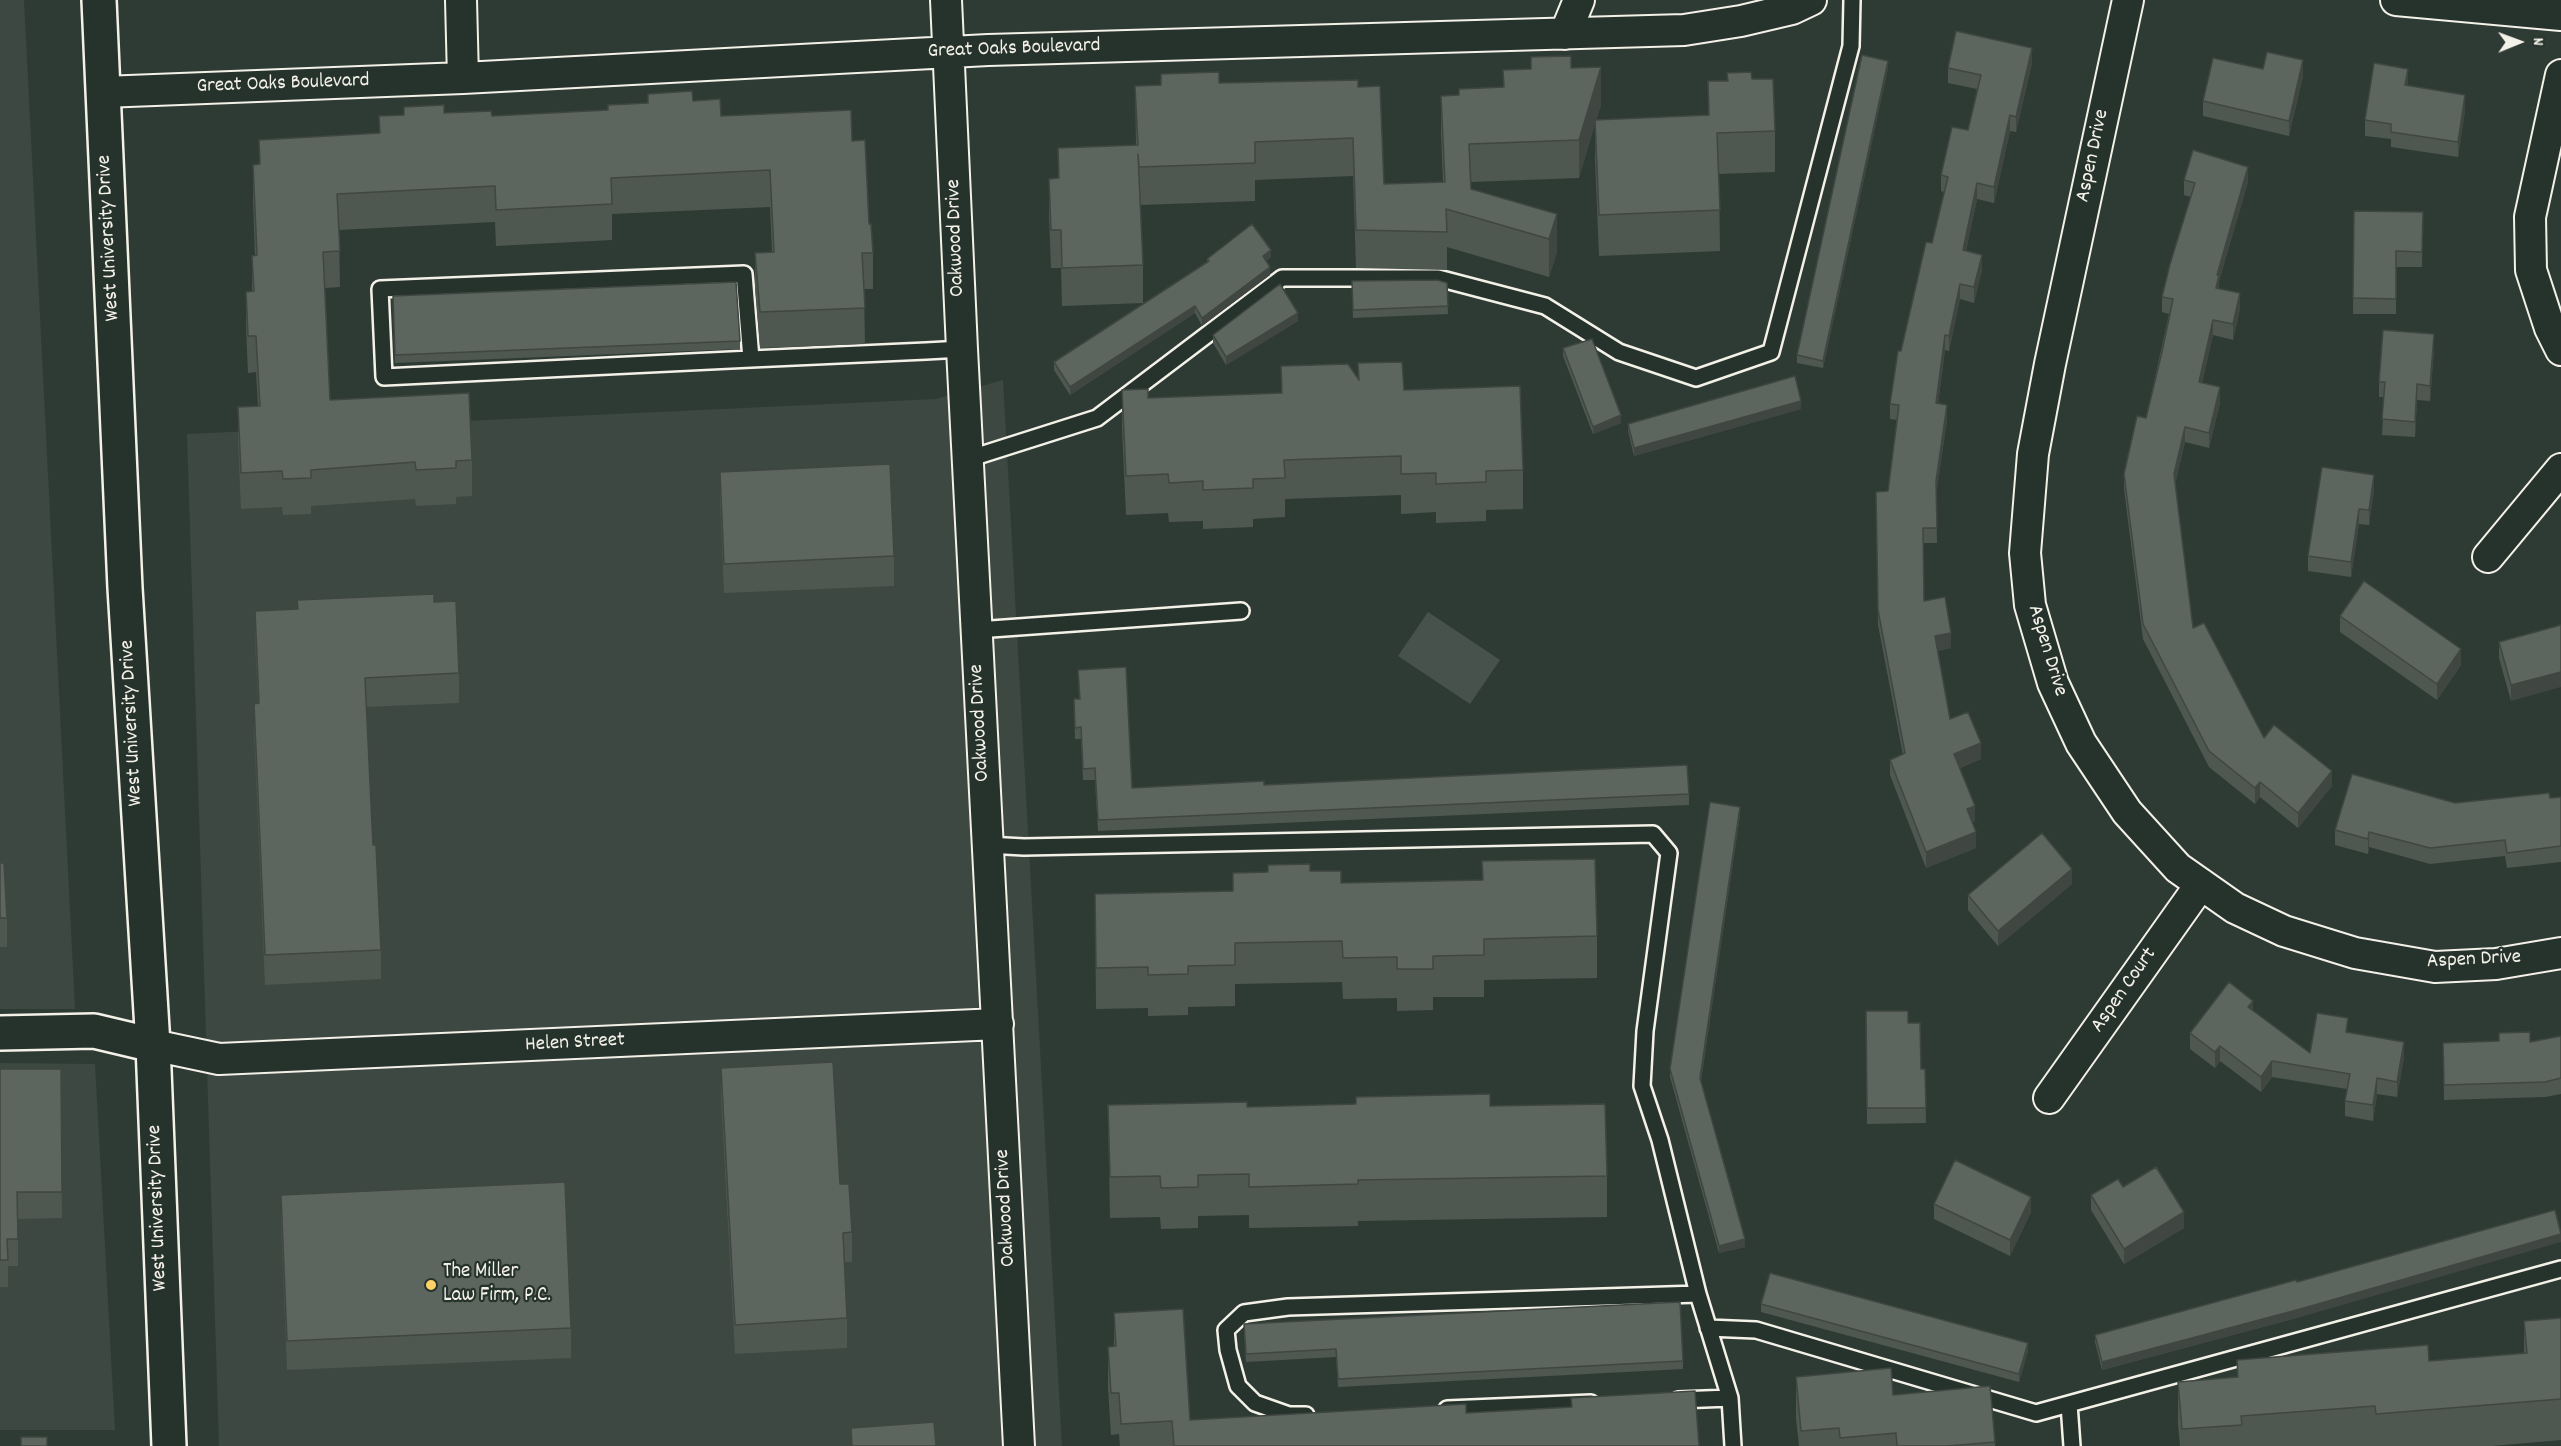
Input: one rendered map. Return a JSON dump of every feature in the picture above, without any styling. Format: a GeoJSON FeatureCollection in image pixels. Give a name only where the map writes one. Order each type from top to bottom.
{"type":"FeatureCollection","features":[{"type":"Feature","properties":{"kind":"main road","name":"West University Drive"},"geometry":{"type":"LineString","coordinates":[[99,0],[125,588],[153,1045],[169,1446]]}},
{"type":"Feature","properties":{"kind":"main road"},"geometry":{"type":"LineString","coordinates":[[0,1033],[94,1031],[153,1045]]}},
{"type":"Feature","properties":{"kind":"street"},"geometry":{"type":"LineString","coordinates":[[461,0],[463,78]]}},
{"type":"Feature","properties":{"kind":"street","name":"Oakwood Drive"},"geometry":{"type":"LineString","coordinates":[[946,0],[1019,1446]]}},
{"type":"Feature","properties":{"kind":"street"},"geometry":{"type":"LineString","coordinates":[[1565,34],[1579,0]]}},
{"type":"Feature","properties":{"kind":"street","name":"Great Oaks Boulevard"},"geometry":{"type":"LineString","coordinates":[[103,92],[463,78],[949,51],[1684,30],[1741,21],[1792,9],[1811,0]]}},
{"type":"Feature","properties":{"kind":"street","name":"Aspen Drive"},"geometry":{"type":"LineString","coordinates":[[2128,0],[2033,454],[2025,553],[2031,605],[2053,683],[2081,743],[2127,812],[2178,868],[2235,908],[2284,931],[2355,953],[2435,967],[2496,964],[2561,953]]}},
{"type":"Feature","properties":{"kind":"street"},"geometry":{"type":"LineString","coordinates":[[2396,0],[2561,15]]}},
{"type":"Feature","properties":{"kind":"street"},"geometry":{"type":"LineString","coordinates":[[2561,75],[2530,217],[2531,270],[2550,328],[2561,350]]}},
{"type":"Feature","properties":{"kind":"street"},"geometry":{"type":"LineString","coordinates":[[2488,557],[2561,469]]}},
{"type":"Feature","properties":{"kind":"street","name":"Aspen Court"},"geometry":{"type":"LineString","coordinates":[[2049,1098],[2200,884]]}},
{"type":"Feature","properties":{"kind":"street","name":"Helen Street"},"geometry":{"type":"LineString","coordinates":[[153,1045],[219,1059],[998,1024]]}},
{"type":"Feature","properties":{"kind":"lane"},"geometry":{"type":"LineString","coordinates":[[968,459],[1097,418],[1282,278],[1438,278],[1545,306],[1619,352],[1696,378],[1771,352],[1851,46],[1852,0]]}},
{"type":"Feature","properties":{"kind":"lane"},"geometry":{"type":"LineString","coordinates":[[751,359],[744,274],[380,289],[384,377],[962,349]]}},
{"type":"Feature","properties":{"kind":"lane"},"geometry":{"type":"LineString","coordinates":[[977,630],[1241,611]]}},
{"type":"Feature","properties":{"kind":"lane"},"geometry":{"type":"LineString","coordinates":[[987,845],[1036,846],[1653,834],[1669,854],[1645,1031],[1642,1086],[1660,1140],[1698,1294],[1730,1398],[1733,1446]]}},
{"type":"Feature","properties":{"kind":"lane"},"geometry":{"type":"LineString","coordinates":[[1708,1328],[1756,1330],[2036,1413],[2561,1269]]}},
{"type":"Feature","properties":{"kind":"lane"},"geometry":{"type":"LineString","coordinates":[[1325,1414],[1289,1415],[1255,1403],[1238,1386],[1228,1350],[1226,1330],[1244,1313],[1287,1307],[1698,1294]]}},
{"type":"Feature","properties":{"kind":"lane"},"geometry":{"type":"LineString","coordinates":[[1659,1401],[1730,1398]]}},
{"type":"Feature","properties":{"kind":"lane"},"geometry":{"type":"LineString","coordinates":[[1432,1410],[1611,1402]]}},
{"type":"Feature","properties":{"kind":"lane"},"geometry":{"type":"LineString","coordinates":[[2069,1404],[2072,1446]]}},
{"type":"Feature","properties":{"kind":"shaded area"},"geometry":{"type":"Polygon","coordinates":[[[0,0],[24,0],[75,1009],[0,1009],[0,0]]]}},
{"type":"Feature","properties":{"kind":"shaded area"},"geometry":{"type":"Polygon","coordinates":[[[1003,380],[1062,1446],[219,1446],[187,434],[936,399],[1003,380]]]}},
{"type":"Feature","properties":{"kind":"shaded area"},"geometry":{"type":"Polygon","coordinates":[[[1428,612],[1500,660],[1470,704],[1398,656],[1428,612]]]}},
{"type":"Feature","properties":{"kind":"shaded area"},"geometry":{"type":"Polygon","coordinates":[[[0,1063],[95,1064],[115,1430],[0,1430],[0,1063]]]}},
{"type":"Feature","properties":{"kind":"building"},"geometry":{"type":"Polygon","coordinates":[[[1956,31],[2032,48],[2016,117],[2010,115],[1994,187],[1977,183],[1963,250],[1982,255],[1974,287],[1960,284],[1949,336],[1945,335],[1936,403],[1947,405],[1936,481],[1937,528],[1923,528],[1924,601],[1945,597],[1951,633],[1935,636],[1950,719],[1968,712],[1981,743],[1954,754],[1975,806],[1967,809],[1976,832],[1926,852],[1890,760],[1905,753],[1878,610],[1876,492],[1888,491],[1899,405],[1890,404],[1898,351],[1901,351],[1926,242],[1932,243],[1948,177],[1941,175],[1952,127],[1968,130],[1981,75],[1948,68],[1956,31]]]}},
{"type":"Feature","properties":{"kind":"building"},"geometry":{"type":"Polygon","coordinates":[[[2267,52],[2303,60],[2289,121],[2203,101],[2213,58],[2263,69],[2267,52]]]}},
{"type":"Feature","properties":{"kind":"building"},"geometry":{"type":"Polygon","coordinates":[[[1862,55],[1888,61],[1823,361],[1797,355],[1862,55]]]}},
{"type":"Feature","properties":{"kind":"building"},"geometry":{"type":"Polygon","coordinates":[[[1571,56],[1571,68],[1601,67],[1579,140],[1469,144],[1471,189],[1557,214],[1549,239],[1446,209],[1447,232],[1356,230],[1353,138],[1255,142],[1255,163],[1139,167],[1138,154],[1143,265],[1062,268],[1061,230],[1051,230],[1049,179],[1059,178],[1058,148],[1138,145],[1135,86],[1161,85],[1161,74],[1219,72],[1219,83],[1358,80],[1358,87],[1380,86],[1384,184],[1445,182],[1441,96],[1459,95],[1459,89],[1504,87],[1503,70],[1531,69],[1531,57],[1571,56]]]}},
{"type":"Feature","properties":{"kind":"building"},"geometry":{"type":"Polygon","coordinates":[[[2374,63],[2408,69],[2405,85],[2465,95],[2458,142],[2391,132],[2391,124],[2365,120],[2374,63]]]}},
{"type":"Feature","properties":{"kind":"building"},"geometry":{"type":"Polygon","coordinates":[[[1751,72],[1752,79],[1773,79],[1775,131],[1717,133],[1720,210],[1599,215],[1595,120],[1709,115],[1708,81],[1728,81],[1727,73],[1751,72]]]}},
{"type":"Feature","properties":{"kind":"building"},"geometry":{"type":"Polygon","coordinates":[[[692,91],[693,101],[720,99],[721,116],[851,110],[852,141],[865,140],[869,224],[871,224],[873,253],[862,253],[865,308],[760,312],[755,253],[774,252],[770,170],[611,178],[612,204],[496,210],[495,186],[337,194],[340,251],[323,252],[330,400],[469,393],[472,460],[456,461],[456,468],[416,470],[415,462],[311,470],[311,478],[283,479],[282,471],[241,473],[238,407],[260,406],[256,336],[248,336],[246,292],[254,291],[252,256],[257,255],[253,165],[260,164],[259,140],[380,133],[379,116],[404,115],[404,107],[444,105],[444,113],[491,111],[492,116],[608,110],[608,105],[648,103],[648,94],[692,91]]]}},
{"type":"Feature","properties":{"kind":"building"},"geometry":{"type":"Polygon","coordinates":[[[2193,150],[2248,167],[2217,275],[2219,275],[2216,288],[2240,293],[2233,324],[2213,320],[2199,382],[2220,387],[2209,433],[2185,427],[2174,474],[2193,628],[2204,623],[2264,738],[2274,725],[2332,771],[2298,813],[2260,782],[2255,788],[2209,751],[2143,624],[2124,474],[2137,416],[2146,418],[2162,352],[2173,299],[2162,297],[2195,183],[2184,180],[2193,150]]]}},
{"type":"Feature","properties":{"kind":"building"},"geometry":{"type":"Polygon","coordinates":[[[2354,211],[2423,212],[2422,252],[2396,251],[2396,299],[2353,298],[2354,211]]]}},
{"type":"Feature","properties":{"kind":"building"},"geometry":{"type":"Polygon","coordinates":[[[1252,224],[1271,250],[1263,256],[1270,267],[1202,318],[1195,306],[1070,387],[1054,362],[1209,261],[1207,259],[1252,224]]]}},
{"type":"Feature","properties":{"kind":"building"},"geometry":{"type":"Polygon","coordinates":[[[1437,280],[1447,283],[1448,306],[1353,310],[1352,281],[1437,280]]]}},
{"type":"Feature","properties":{"kind":"building"},"geometry":{"type":"Polygon","coordinates":[[[736,282],[740,341],[395,355],[393,296],[736,282]]]}},
{"type":"Feature","properties":{"kind":"building"},"geometry":{"type":"Polygon","coordinates":[[[1280,284],[1298,313],[1226,357],[1213,335],[1280,284]]]}},
{"type":"Feature","properties":{"kind":"building"},"geometry":{"type":"Polygon","coordinates":[[[2383,330],[2434,334],[2430,386],[2417,384],[2415,422],[2382,419],[2385,382],[2379,382],[2383,330]]]}},
{"type":"Feature","properties":{"kind":"building"},"geometry":{"type":"Polygon","coordinates":[[[1592,339],[1621,415],[1593,427],[1563,348],[1592,339]]]}},
{"type":"Feature","properties":{"kind":"building"},"geometry":{"type":"Polygon","coordinates":[[[1402,362],[1404,390],[1520,386],[1523,470],[1486,471],[1486,482],[1436,484],[1436,473],[1401,474],[1401,456],[1284,460],[1285,478],[1253,479],[1253,488],[1203,490],[1203,481],[1169,483],[1168,474],[1126,476],[1122,390],[1148,389],[1148,398],[1282,393],[1281,366],[1348,364],[1359,380],[1358,363],[1402,362]]]}},
{"type":"Feature","properties":{"kind":"building"},"geometry":{"type":"Polygon","coordinates":[[[1795,376],[1801,401],[1634,448],[1628,424],[1795,376]]]}},
{"type":"Feature","properties":{"kind":"building"},"geometry":{"type":"Polygon","coordinates":[[[890,464],[894,556],[724,564],[720,472],[890,464]]]}},
{"type":"Feature","properties":{"kind":"building"},"geometry":{"type":"Polygon","coordinates":[[[2322,467],[2374,475],[2369,510],[2359,509],[2351,562],[2308,556],[2322,467]]]}},
{"type":"Feature","properties":{"kind":"building"},"geometry":{"type":"Polygon","coordinates":[[[2364,581],[2461,649],[2437,684],[2340,616],[2364,581]]]}},
{"type":"Feature","properties":{"kind":"building"},"geometry":{"type":"Polygon","coordinates":[[[434,594],[434,602],[456,601],[459,673],[365,678],[373,845],[376,845],[381,950],[265,955],[254,704],[259,703],[255,611],[298,609],[297,600],[434,594]]]}},
{"type":"Feature","properties":{"kind":"building"},"geometry":{"type":"Polygon","coordinates":[[[2561,625],[2561,672],[2511,685],[2499,642],[2561,625]]]}},
{"type":"Feature","properties":{"kind":"building"},"geometry":{"type":"Polygon","coordinates":[[[1126,667],[1132,788],[1264,781],[1264,785],[1687,765],[1689,794],[1098,820],[1095,768],[1083,769],[1081,727],[1075,728],[1074,699],[1080,699],[1078,670],[1126,667]]]}},
{"type":"Feature","properties":{"kind":"building"},"geometry":{"type":"Polygon","coordinates":[[[2352,774],[2455,803],[2549,793],[2550,798],[2561,797],[2561,846],[2507,853],[2505,840],[2430,848],[2369,832],[2368,839],[2335,830],[2352,774]]]}},
{"type":"Feature","properties":{"kind":"building"},"geometry":{"type":"Polygon","coordinates":[[[1710,802],[1740,807],[1700,1078],[1745,1239],[1719,1246],[1670,1069],[1710,802]]]}},
{"type":"Feature","properties":{"kind":"building"},"geometry":{"type":"Polygon","coordinates":[[[2042,833],[2072,869],[1998,931],[1968,895],[2042,833]]]}},
{"type":"Feature","properties":{"kind":"building"},"geometry":{"type":"Polygon","coordinates":[[[1595,859],[1597,936],[1484,939],[1484,955],[1433,956],[1433,969],[1397,969],[1397,957],[1343,958],[1342,941],[1235,943],[1235,965],[1188,966],[1188,974],[1148,975],[1148,967],[1096,968],[1095,894],[1233,891],[1233,873],[1268,872],[1268,865],[1310,864],[1310,871],[1341,871],[1341,883],[1483,880],[1482,861],[1595,859]]]}},
{"type":"Feature","properties":{"kind":"building"},"geometry":{"type":"Polygon","coordinates":[[[0,863],[4,863],[7,918],[0,918],[0,863]]]}},
{"type":"Feature","properties":{"kind":"building"},"geometry":{"type":"Polygon","coordinates":[[[2229,982],[2253,1001],[2248,1007],[2310,1053],[2317,1013],[2348,1018],[2346,1032],[2404,1042],[2397,1082],[2377,1078],[2373,1105],[2345,1101],[2350,1074],[2272,1061],[2261,1077],[2220,1046],[2215,1052],[2190,1033],[2229,982]]]}},
{"type":"Feature","properties":{"kind":"building"},"geometry":{"type":"Polygon","coordinates":[[[1866,1011],[1908,1011],[1908,1023],[1920,1023],[1921,1069],[1925,1069],[1926,1108],[1867,1108],[1866,1011]]]}},
{"type":"Feature","properties":{"kind":"building"},"geometry":{"type":"Polygon","coordinates":[[[2530,1032],[2530,1042],[2561,1036],[2561,1078],[2545,1082],[2444,1085],[2443,1043],[2499,1041],[2499,1033],[2530,1032]]]}},
{"type":"Feature","properties":{"kind":"building"},"geometry":{"type":"Polygon","coordinates":[[[833,1062],[840,1184],[849,1184],[852,1232],[843,1233],[847,1318],[735,1325],[721,1068],[833,1062]]]}},
{"type":"Feature","properties":{"kind":"building"},"geometry":{"type":"Polygon","coordinates":[[[0,1069],[61,1069],[62,1192],[17,1192],[18,1239],[7,1239],[8,1260],[0,1260],[0,1069]]]}},
{"type":"Feature","properties":{"kind":"building"},"geometry":{"type":"Polygon","coordinates":[[[1490,1094],[1490,1106],[1605,1104],[1607,1176],[1358,1180],[1358,1184],[1249,1187],[1249,1174],[1198,1175],[1198,1187],[1161,1188],[1160,1176],[1110,1177],[1108,1105],[1247,1102],[1247,1107],[1356,1104],[1356,1097],[1490,1094]]]}},
{"type":"Feature","properties":{"kind":"building"},"geometry":{"type":"Polygon","coordinates":[[[1955,1160],[2031,1197],[2010,1240],[1934,1204],[1955,1160]]]}},
{"type":"Feature","properties":{"kind":"building"},"geometry":{"type":"Polygon","coordinates":[[[2156,1167],[2184,1212],[2124,1249],[2091,1195],[2118,1179],[2123,1187],[2156,1167]]]}},
{"type":"Feature","properties":{"kind":"building"},"geometry":{"type":"Polygon","coordinates":[[[565,1182],[571,1328],[287,1341],[281,1195],[565,1182]]]}},
{"type":"Feature","properties":{"kind":"building"},"geometry":{"type":"Polygon","coordinates":[[[2555,1210],[2561,1234],[2304,1308],[2102,1362],[2095,1335],[2296,1280],[2297,1282],[2555,1210]]]}},
{"type":"Feature","properties":{"kind":"building"},"geometry":{"type":"Polygon","coordinates":[[[1770,1273],[2028,1343],[2019,1374],[1761,1304],[1770,1273]]]}},
{"type":"Feature","properties":{"kind":"building"},"geometry":{"type":"Polygon","coordinates":[[[1680,1302],[1683,1361],[1338,1379],[1336,1349],[1246,1354],[1244,1324],[1680,1302]]]}},
{"type":"Feature","properties":{"kind":"building"},"geometry":{"type":"Polygon","coordinates":[[[1183,1309],[1190,1420],[1466,1404],[1466,1413],[1572,1407],[1571,1398],[1695,1391],[1699,1446],[1174,1446],[1172,1421],[1121,1424],[1119,1393],[1111,1393],[1108,1347],[1116,1346],[1114,1313],[1183,1309]]]}},
{"type":"Feature","properties":{"kind":"building"},"geometry":{"type":"Polygon","coordinates":[[[2561,1318],[2561,1399],[2376,1414],[2375,1406],[2241,1416],[2242,1425],[2182,1429],[2178,1382],[2238,1377],[2237,1360],[2428,1345],[2429,1361],[2527,1353],[2524,1321],[2561,1318]]]}},
{"type":"Feature","properties":{"kind":"building"},"geometry":{"type":"Polygon","coordinates":[[[1891,1368],[1893,1395],[1990,1386],[1995,1442],[1947,1446],[1897,1446],[1896,1433],[1840,1438],[1839,1428],[1801,1431],[1796,1377],[1891,1368]]]}},
{"type":"Feature","properties":{"kind":"building"},"geometry":{"type":"Polygon","coordinates":[[[934,1422],[936,1446],[852,1446],[851,1428],[934,1422]]]}},
{"type":"Feature","properties":{"kind":"building"},"geometry":{"type":"Polygon","coordinates":[[[21,1437],[47,1437],[47,1446],[21,1446],[21,1437]]]}},
{"type":"Feature","properties":{"kind":"place","name":"The Miller Law Firm, P.C."},"geometry":{"type":"Point","coordinates":[431,1285]}}]}
